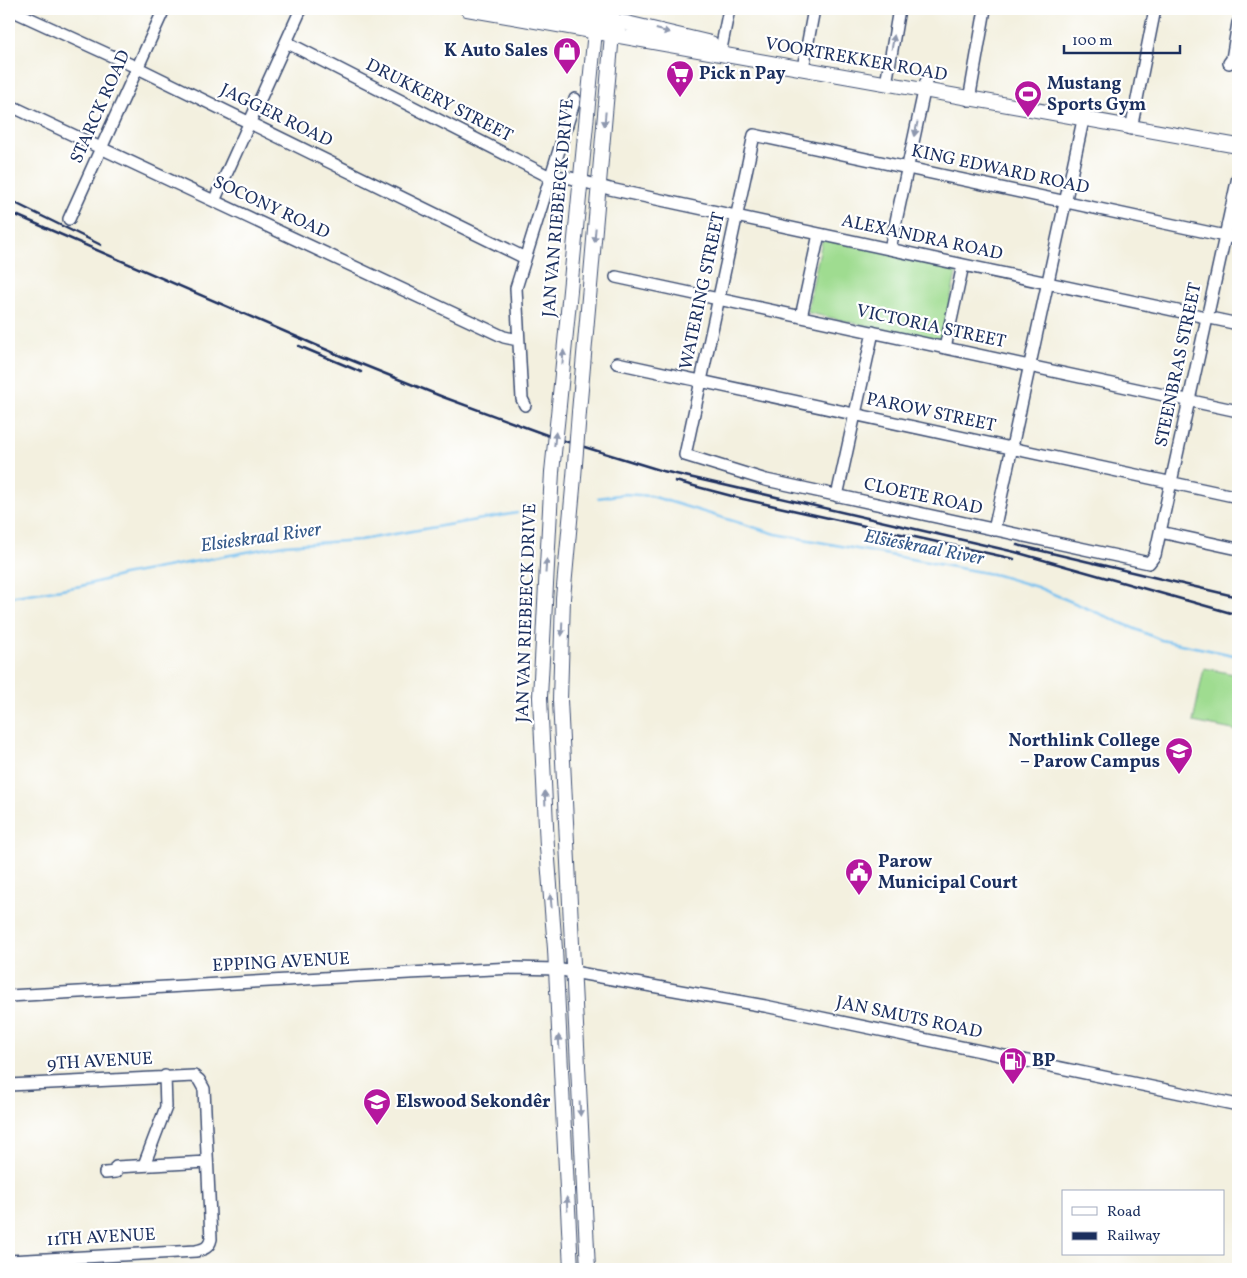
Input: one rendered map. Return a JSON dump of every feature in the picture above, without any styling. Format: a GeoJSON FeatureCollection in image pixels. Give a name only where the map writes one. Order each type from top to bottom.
{"type":"FeatureCollection","features":[{"type":"Feature","properties":{"kind":"main road","name":"VOORTREKKER ROAD"},"geometry":{"type":"LineString","coordinates":[[467,9],[612,21],[721,50]]}},
{"type":"Feature","properties":{"kind":"main road","name":"VOORTREKKER ROAD"},"geometry":{"type":"LineString","coordinates":[[536,9],[595,20]]}},
{"type":"Feature","properties":{"kind":"main road","name":"JAN VAN RIEBEECK DRIVE"},"geometry":{"type":"LineString","coordinates":[[570,1269],[556,969],[540,697],[552,472],[595,20]]}},
{"type":"Feature","properties":{"kind":"main road","name":"VOORTREKKER ROAD"},"geometry":{"type":"LineString","coordinates":[[612,21],[674,46],[721,50],[804,64],[1084,115],[1238,146]]}},
{"type":"Feature","properties":{"kind":"main road","name":"JAN VAN RIEBEECK DRIVE"},"geometry":{"type":"LineString","coordinates":[[588,1269],[560,700],[563,598],[612,21]]}},
{"type":"Feature","properties":{"kind":"main road"},"geometry":{"type":"LineString","coordinates":[[609,71],[619,48],[626,43],[656,47],[674,46]]}},
{"type":"Feature","properties":{"kind":"main road","name":"VOORTREKKER ROAD"},"geometry":{"type":"LineString","coordinates":[[1132,125],[1238,138]]}},
{"type":"Feature","properties":{"kind":"street","name":"JAGGER ROAD"},"geometry":{"type":"LineString","coordinates":[[9,9],[250,122],[525,258]]}},
{"type":"Feature","properties":{"kind":"street","name":"STARCK ROAD"},"geometry":{"type":"LineString","coordinates":[[69,219],[164,9]]}},
{"type":"Feature","properties":{"kind":"street"},"geometry":{"type":"LineString","coordinates":[[214,201],[301,9]]}},
{"type":"Feature","properties":{"kind":"street"},"geometry":{"type":"LineString","coordinates":[[721,50],[729,9]]}},
{"type":"Feature","properties":{"kind":"street"},"geometry":{"type":"LineString","coordinates":[[804,64],[814,9]]}},
{"type":"Feature","properties":{"kind":"street"},"geometry":{"type":"LineString","coordinates":[[887,80],[899,9]]}},
{"type":"Feature","properties":{"kind":"street"},"geometry":{"type":"LineString","coordinates":[[970,95],[985,9]]}},
{"type":"Feature","properties":{"kind":"street"},"geometry":{"type":"LineString","coordinates":[[1132,125],[1154,9]]}},
{"type":"Feature","properties":{"kind":"street"},"geometry":{"type":"LineString","coordinates":[[1229,63],[1238,23]]}},
{"type":"Feature","properties":{"kind":"street","name":"DRUKKERY STREET"},"geometry":{"type":"LineString","coordinates":[[286,42],[546,175],[580,180],[599,186]]}},
{"type":"Feature","properties":{"kind":"street"},"geometry":{"type":"LineString","coordinates":[[890,249],[925,86]]}},
{"type":"Feature","properties":{"kind":"street"},"geometry":{"type":"LineString","coordinates":[[525,405],[522,400],[515,294],[575,99]]}},
{"type":"Feature","properties":{"kind":"street","name":"SOCONY ROAD"},"geometry":{"type":"LineString","coordinates":[[9,105],[504,337],[518,340]]}},
{"type":"Feature","properties":{"kind":"street"},"geometry":{"type":"LineString","coordinates":[[994,530],[1084,115]]}},
{"type":"Feature","properties":{"kind":"street","name":"KING EDWARD ROAD"},"geometry":{"type":"LineString","coordinates":[[754,135],[1238,239]]}},
{"type":"Feature","properties":{"kind":"street","name":"WATERING STREET"},"geometry":{"type":"LineString","coordinates":[[685,455],[754,135]]}},
{"type":"Feature","properties":{"kind":"street","name":"STEENBRAS STREET"},"geometry":{"type":"LineString","coordinates":[[1154,560],[1238,177]]}},
{"type":"Feature","properties":{"kind":"street","name":"ALEXANDRA ROAD"},"geometry":{"type":"LineString","coordinates":[[599,186],[1238,324]]}},
{"type":"Feature","properties":{"kind":"street"},"geometry":{"type":"LineString","coordinates":[[801,317],[819,234]]}},
{"type":"Feature","properties":{"kind":"street"},"geometry":{"type":"LineString","coordinates":[[945,348],[963,265]]}},
{"type":"Feature","properties":{"kind":"street","name":"VICTORIA STREET"},"geometry":{"type":"LineString","coordinates":[[616,277],[1238,410]]}},
{"type":"Feature","properties":{"kind":"street"},"geometry":{"type":"LineString","coordinates":[[837,496],[872,332]]}},
{"type":"Feature","properties":{"kind":"street","name":"PAROW STREET"},"geometry":{"type":"LineString","coordinates":[[617,363],[1238,497]]}},
{"type":"Feature","properties":{"kind":"street","name":"CLOETE ROAD"},"geometry":{"type":"LineString","coordinates":[[685,455],[766,480],[837,496],[1146,563],[1154,560]]}},
{"type":"Feature","properties":{"kind":"street"},"geometry":{"type":"LineString","coordinates":[[1160,532],[1238,549]]}},
{"type":"Feature","properties":{"kind":"street","name":"EPPING AVENUE"},"geometry":{"type":"LineString","coordinates":[[9,996],[514,968],[556,969],[572,972]]}},
{"type":"Feature","properties":{"kind":"street","name":"JAN SMUTS ROAD"},"geometry":{"type":"LineString","coordinates":[[572,972],[765,1006],[1238,1105]]}},
{"type":"Feature","properties":{"kind":"street"},"geometry":{"type":"LineString","coordinates":[[144,1166],[165,1112],[165,1076]]}},
{"type":"Feature","properties":{"kind":"street","name":"9TH AVENUE"},"geometry":{"type":"LineString","coordinates":[[9,1085],[194,1076],[199,1080],[204,1089],[207,1162]]}},
{"type":"Feature","properties":{"kind":"street"},"geometry":{"type":"LineString","coordinates":[[105,1173],[116,1172],[116,1166],[207,1162]]}},
{"type":"Feature","properties":{"kind":"street","name":"11TH AVENUE"},"geometry":{"type":"LineString","coordinates":[[9,1261],[196,1251],[204,1249],[209,1246],[211,1239],[207,1162]]}},
{"type":"Feature","properties":{"kind":"street"},"geometry":{"type":"LineString","coordinates":[[81,1257],[81,1269]]}},
{"type":"Feature","properties":{"kind":"green space"},"geometry":{"type":"Polygon","coordinates":[[[824,239],[957,269],[942,340],[939,342],[809,313],[807,310],[824,239]]]}},
{"type":"Feature","properties":{"kind":"green space"},"geometry":{"type":"Polygon","coordinates":[[[1204,668],[1238,675],[1238,731],[1193,722],[1204,668]]]}},
{"type":"Feature","properties":{"kind":"waterway","name":"Elsieskraal River"},"geometry":{"type":"LineString","coordinates":[[598,498],[625,494],[651,496],[776,534],[997,575],[1037,587],[1161,640],[1238,656]]}},
{"type":"Feature","properties":{"kind":"waterway","name":"Elsieskraal River"},"geometry":{"type":"LineString","coordinates":[[9,597],[81,586],[123,575],[284,545],[360,540],[517,513]]}},
{"type":"Feature","properties":{"kind":"railway"},"geometry":{"type":"LineString","coordinates":[[9,200],[101,245]]}},
{"type":"Feature","properties":{"kind":"railway"},"geometry":{"type":"LineString","coordinates":[[9,212],[341,356],[443,397],[555,438],[663,471],[1015,552],[1238,615]]}},
{"type":"Feature","properties":{"kind":"railway"},"geometry":{"type":"LineString","coordinates":[[299,346],[361,372]]}},
{"type":"Feature","properties":{"kind":"railway"},"geometry":{"type":"LineString","coordinates":[[675,481],[743,499],[1014,559]]}},
{"type":"Feature","properties":{"kind":"railway"},"geometry":{"type":"LineString","coordinates":[[1017,545],[1238,597]]}},
{"type":"Feature","properties":{"kind":"place","name":"K Auto Sales"},"geometry":{"type":"Point","coordinates":[567,75]}},
{"type":"Feature","properties":{"kind":"place","name":"Pick n Pay"},"geometry":{"type":"Point","coordinates":[680,98]}},
{"type":"Feature","properties":{"kind":"place","name":"Mustang Sports Gym"},"geometry":{"type":"Point","coordinates":[1028,118]}},
{"type":"Feature","properties":{"kind":"place","name":"Northlink College – Parow Campus"},"geometry":{"type":"Point","coordinates":[1179,775]}},
{"type":"Feature","properties":{"kind":"place","name":"Parow Municipal Court"},"geometry":{"type":"Point","coordinates":[859,896]}},
{"type":"Feature","properties":{"kind":"place","name":"BP"},"geometry":{"type":"Point","coordinates":[1013,1085]}},
{"type":"Feature","properties":{"kind":"place","name":"Elswood Sekondêr"},"geometry":{"type":"Point","coordinates":[377,1126]}}]}
